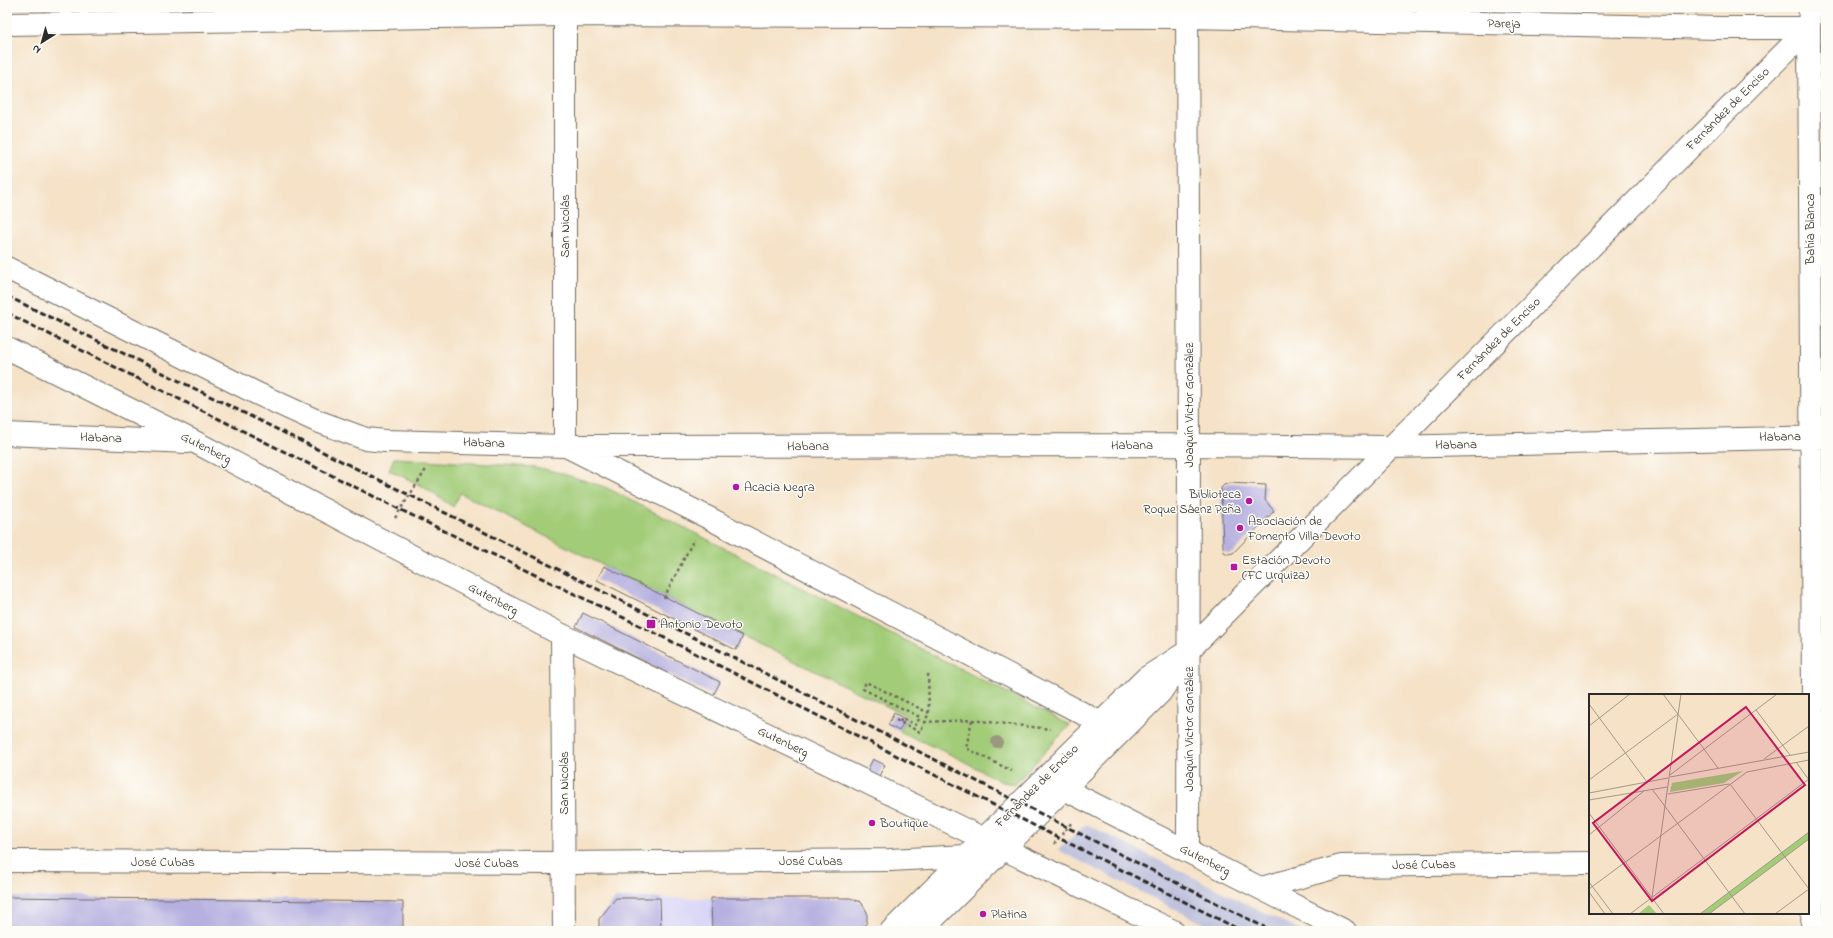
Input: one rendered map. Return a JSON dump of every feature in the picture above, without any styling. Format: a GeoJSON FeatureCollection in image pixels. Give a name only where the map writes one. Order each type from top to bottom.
{"type":"FeatureCollection","features":[{"type":"Feature","properties":{"kind":"street","name":"Bahía Blanca"},"geometry":{"type":"LineString","coordinates":[[1810,7],[1817,29],[1818,437],[1816,859],[1812,931]]}},
{"type":"Feature","properties":{"kind":"street","name":"Pareja"},"geometry":{"type":"LineString","coordinates":[[7,24],[565,11],[1186,12],[1713,28],[1817,29]]}},
{"type":"Feature","properties":{"kind":"street","name":"San Nicolás"},"geometry":{"type":"LineString","coordinates":[[565,11],[566,446]]}},
{"type":"Feature","properties":{"kind":"street","name":"Joaquín Victor González"},"geometry":{"type":"LineString","coordinates":[[1186,12],[1189,445],[1188,851]]}},
{"type":"Feature","properties":{"kind":"street","name":"Fernández de Enciso"},"geometry":{"type":"LineString","coordinates":[[921,931],[1160,693],[1189,650],[1391,447],[1817,29]]}},
{"type":"Feature","properties":{"kind":"street","name":"Habana"},"geometry":{"type":"LineString","coordinates":[[7,268],[258,394],[345,432],[366,439],[385,441],[566,446],[1189,445],[1391,447],[1818,437]]}},
{"type":"Feature","properties":{"kind":"street","name":"Gutenberg"},"geometry":{"type":"LineString","coordinates":[[7,348],[195,442],[562,635],[984,839]]}},
{"type":"Feature","properties":{"kind":"street","name":"Habana"},"geometry":{"type":"LineString","coordinates":[[7,434],[195,442]]}},
{"type":"Feature","properties":{"kind":"street"},"geometry":{"type":"LineString","coordinates":[[566,446],[712,520],[1101,723]]}},
{"type":"Feature","properties":{"kind":"street","name":"San Nicolás"},"geometry":{"type":"LineString","coordinates":[[562,635],[564,931]]}},
{"type":"Feature","properties":{"kind":"street","name":"Fernández de Enciso"},"geometry":{"type":"LineString","coordinates":[[891,931],[1146,678],[1189,650]]}},
{"type":"Feature","properties":{"kind":"street","name":"Gutenberg"},"geometry":{"type":"LineString","coordinates":[[1064,789],[1345,931]]}},
{"type":"Feature","properties":{"kind":"street"},"geometry":{"type":"LineString","coordinates":[[1004,849],[1173,931]]}},
{"type":"Feature","properties":{"kind":"street","name":"José Cubas"},"geometry":{"type":"LineString","coordinates":[[7,861],[564,863],[890,860],[966,856]]}},
{"type":"Feature","properties":{"kind":"street","name":"José Cubas"},"geometry":{"type":"LineString","coordinates":[[1261,888],[1341,866],[1589,863]]}},
{"type":"Feature","properties":{"kind":"path"},"geometry":{"type":"LineString","coordinates":[[381,540],[430,464]]}},
{"type":"Feature","properties":{"kind":"path"},"geometry":{"type":"LineString","coordinates":[[664,598],[697,533]]}},
{"type":"Feature","properties":{"kind":"path"},"geometry":{"type":"LineString","coordinates":[[896,720],[920,732],[929,713],[928,671]]}},
{"type":"Feature","properties":{"kind":"path"},"geometry":{"type":"LineString","coordinates":[[900,722],[902,718],[916,725],[920,717],[863,689],[866,682],[929,713]]}},
{"type":"Feature","properties":{"kind":"path"},"geometry":{"type":"LineString","coordinates":[[924,722],[972,720],[1050,729]]}},
{"type":"Feature","properties":{"kind":"path"},"geometry":{"type":"LineString","coordinates":[[972,720],[966,748],[1012,771]]}},
{"type":"Feature","properties":{"kind":"path"},"geometry":{"type":"LineString","coordinates":[[1049,849],[1077,817]]}},
{"type":"Feature","properties":{"kind":"shaded area"},"geometry":{"type":"Polygon","coordinates":[[[1086,824],[1301,931],[1218,931],[1058,850],[1086,824]]]}},
{"type":"Feature","properties":{"kind":"shaded area"},"geometry":{"type":"Polygon","coordinates":[[[616,898],[850,898],[861,902],[867,917],[865,927],[861,931],[599,931],[599,919],[616,898]]]}},
{"type":"Feature","properties":{"kind":"green space"},"geometry":{"type":"Polygon","coordinates":[[[394,458],[535,467],[557,472],[605,487],[1070,725],[1015,784],[1002,782],[956,757],[899,731],[907,716],[743,636],[460,493],[453,507],[422,486],[389,470],[394,458]]]}},
{"type":"Feature","properties":{"kind":"building","name":"Asociación de Fomento Villa Devoto"},"geometry":{"type":"Polygon","coordinates":[[[1230,483],[1266,485],[1265,500],[1274,511],[1233,553],[1228,554],[1224,552],[1223,546],[1221,488],[1230,483]]]}},
{"type":"Feature","properties":{"kind":"building"},"geometry":{"type":"Polygon","coordinates":[[[604,566],[743,636],[736,650],[597,580],[604,566]]]}},
{"type":"Feature","properties":{"kind":"building"},"geometry":{"type":"Polygon","coordinates":[[[583,613],[720,682],[713,696],[576,627],[583,613]]]}},
{"type":"Feature","properties":{"kind":"building"},"geometry":{"type":"Polygon","coordinates":[[[894,713],[905,719],[899,731],[888,725],[894,713]]]}},
{"type":"Feature","properties":{"kind":"building"},"geometry":{"type":"Polygon","coordinates":[[[873,759],[885,765],[879,776],[867,771],[873,759]]]}},
{"type":"Feature","properties":{"kind":"building"},"geometry":{"type":"Polygon","coordinates":[[[7,897],[403,902],[403,931],[7,931],[7,897]]]}},
{"type":"Feature","properties":{"kind":"building"},"geometry":{"type":"Polygon","coordinates":[[[616,898],[660,898],[661,931],[599,931],[599,919],[616,898]]]}},
{"type":"Feature","properties":{"kind":"building"},"geometry":{"type":"Polygon","coordinates":[[[711,898],[850,898],[861,902],[867,912],[867,922],[861,931],[712,931],[711,898]]]}},
{"type":"Feature","properties":{"kind":"railway"},"geometry":{"type":"LineString","coordinates":[[7,296],[576,578],[1272,931]]}},
{"type":"Feature","properties":{"kind":"railway"},"geometry":{"type":"LineString","coordinates":[[7,313],[401,510],[649,630],[1242,931]]}},
{"type":"Feature","properties":{"kind":"place","name":"Acacia Negra"},"geometry":{"type":"Point","coordinates":[736,487]}},
{"type":"Feature","properties":{"kind":"place","name":"Biblioteca Roque Sáenz Peña"},"geometry":{"type":"Point","coordinates":[1249,501]}},
{"type":"Feature","properties":{"kind":"place","name":"Asociación de Fomento Villa Devoto"},"geometry":{"type":"Point","coordinates":[1240,528]}},
{"type":"Feature","properties":{"kind":"place","name":"Estación Devoto (FC Urquiza)"},"geometry":{"type":"Point","coordinates":[1234,567]}},
{"type":"Feature","properties":{"kind":"place","name":"Antonio Devoto"},"geometry":{"type":"Point","coordinates":[651,624]}},
{"type":"Feature","properties":{"kind":"place","name":"Boutique"},"geometry":{"type":"Point","coordinates":[872,823]}},
{"type":"Feature","properties":{"kind":"place","name":"Platina"},"geometry":{"type":"Point","coordinates":[983,914]}}]}
